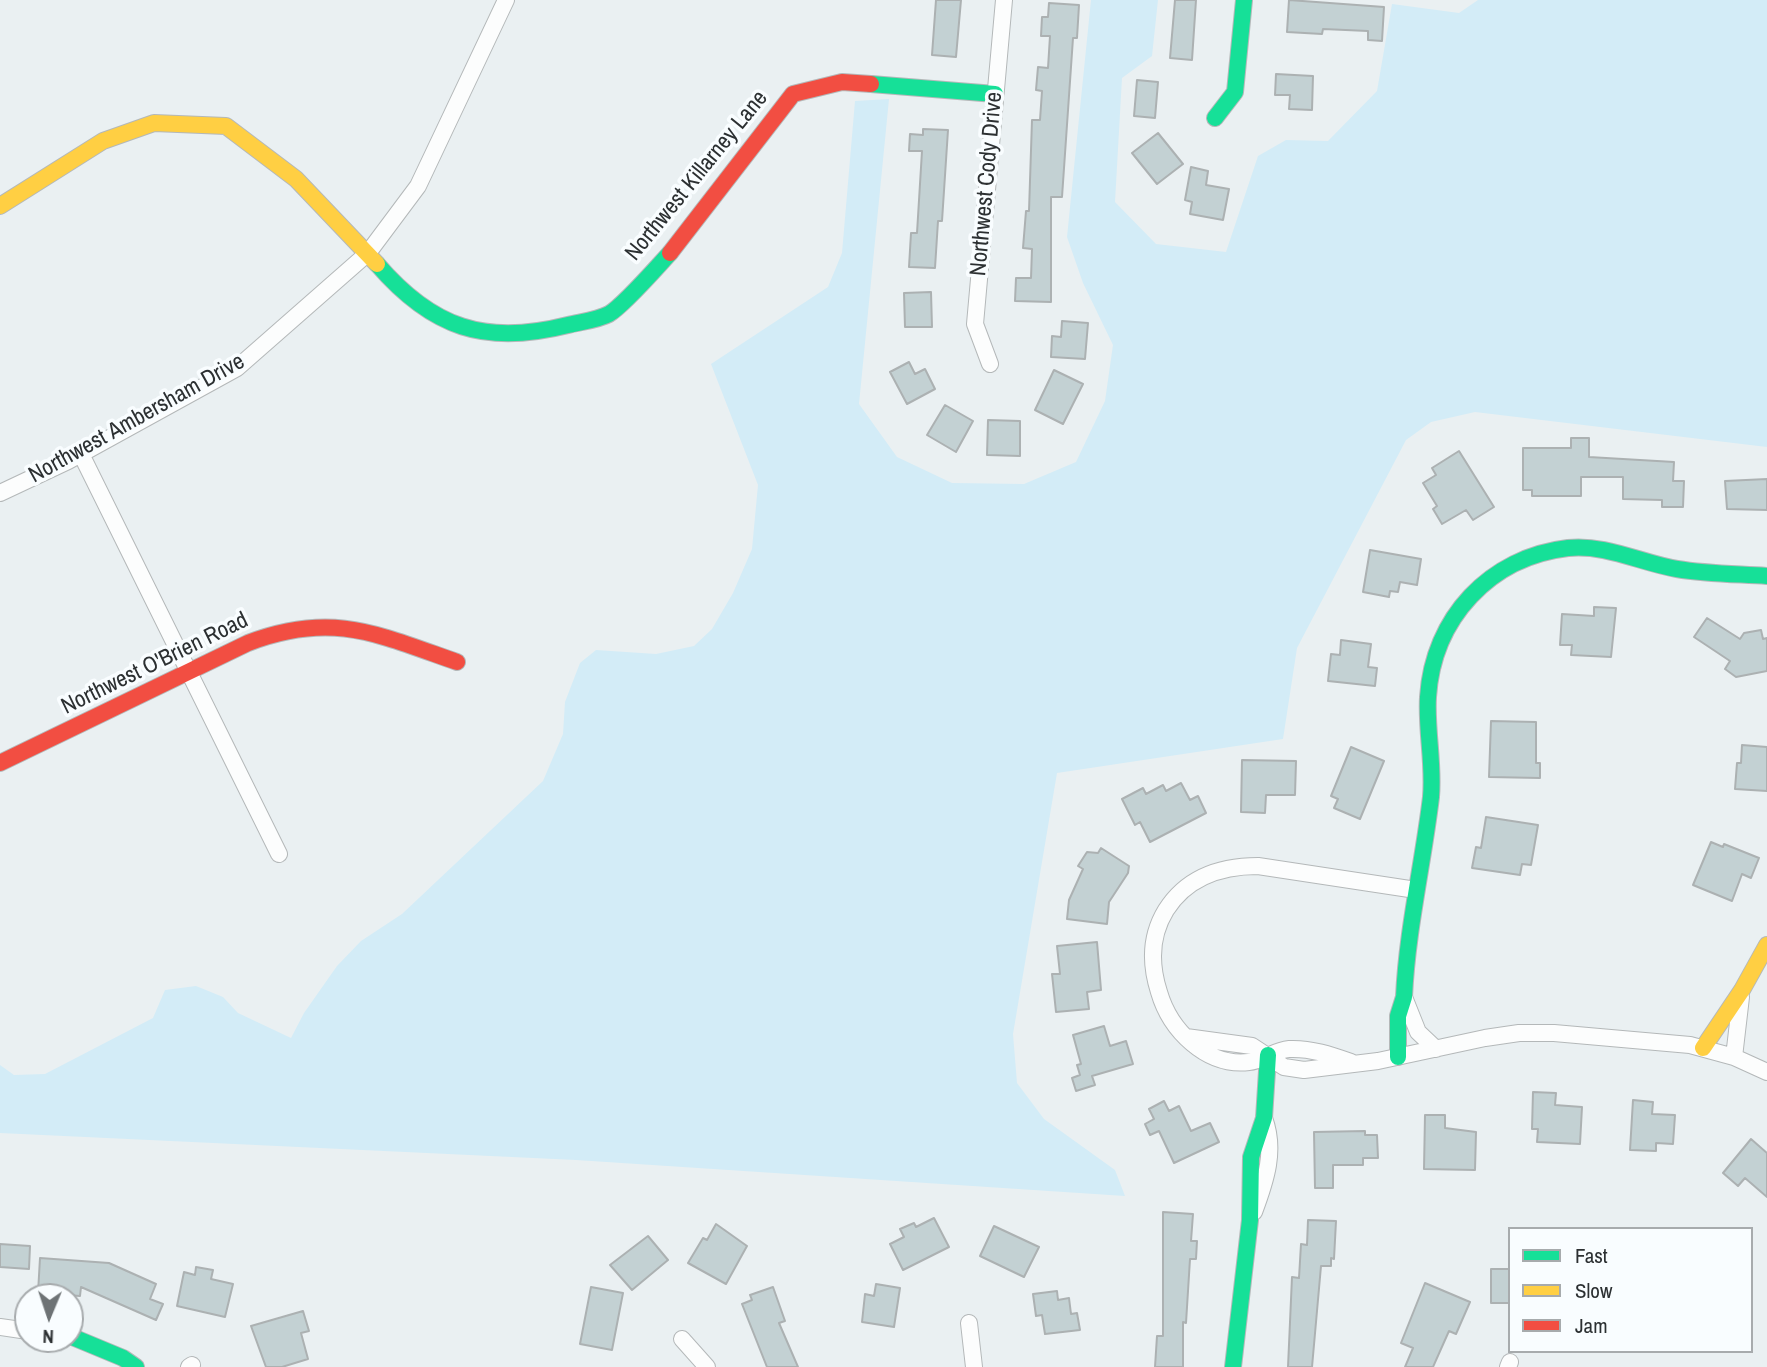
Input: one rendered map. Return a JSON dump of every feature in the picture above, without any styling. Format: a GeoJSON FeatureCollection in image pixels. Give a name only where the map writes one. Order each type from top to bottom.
{"type":"FeatureCollection","features":[{"type":"Feature","properties":{"kind":"street","name":"Northwest Ambersham Drive"},"geometry":{"type":"LineString","coordinates":[[0,493],[81,454],[237,368],[368,253],[418,186],[506,0]]}},
{"type":"Feature","properties":{"kind":"street","name":"Northwest Cody Drive"},"geometry":{"type":"LineString","coordinates":[[990,364],[975,324],[1004,0]]}},
{"type":"Feature","properties":{"kind":"street"},"geometry":{"type":"LineString","coordinates":[[1214,118],[1235,92],[1244,0]]}},
{"type":"Feature","properties":{"kind":"street","name":"Northwest Killarney Lane"},"geometry":{"type":"LineString","coordinates":[[0,206],[103,141],[154,123],[226,127],[296,179],[368,253],[404,295],[449,323],[492,333],[536,332],[609,314],[668,254],[793,94],[842,82],[995,94]]}},
{"type":"Feature","properties":{"kind":"street"},"geometry":{"type":"LineString","coordinates":[[81,454],[279,854]]}},
{"type":"Feature","properties":{"kind":"street"},"geometry":{"type":"LineString","coordinates":[[1398,1057],[1398,1016],[1405,998],[1416,890],[1433,772],[1428,699],[1433,658],[1448,624],[1471,593],[1492,576],[1538,554],[1569,548],[1602,548],[1676,569],[1767,576]]}},
{"type":"Feature","properties":{"kind":"street","name":"Northwest O'Brien Road"},"geometry":{"type":"LineString","coordinates":[[0,763],[189,673],[250,640],[297,627],[335,626],[390,639],[457,662]]}},
{"type":"Feature","properties":{"kind":"street"},"geometry":{"type":"LineString","coordinates":[[1268,1055],[1251,1063],[1232,1062],[1205,1054],[1186,1037],[1161,1001],[1152,953],[1162,917],[1177,896],[1198,879],[1227,868],[1258,866],[1416,890]]}},
{"type":"Feature","properties":{"kind":"street"},"geometry":{"type":"LineString","coordinates":[[1703,1048],[1742,990],[1767,945]]}},
{"type":"Feature","properties":{"kind":"street"},"geometry":{"type":"LineString","coordinates":[[1734,1057],[1742,990]]}},
{"type":"Feature","properties":{"kind":"street"},"geometry":{"type":"LineString","coordinates":[[1405,998],[1418,1032],[1436,1049]]}},
{"type":"Feature","properties":{"kind":"street"},"geometry":{"type":"LineString","coordinates":[[1268,1055],[1284,1067],[1328,1069],[1351,1062],[1398,1057],[1519,1032],[1667,1042],[1734,1057],[1767,1072]]}},
{"type":"Feature","properties":{"kind":"street"},"geometry":{"type":"LineString","coordinates":[[1233,1367],[1250,1220],[1251,1157],[1264,1118],[1268,1055]]}},
{"type":"Feature","properties":{"kind":"street"},"geometry":{"type":"LineString","coordinates":[[969,1323],[974,1367]]}},
{"type":"Feature","properties":{"kind":"street"},"geometry":{"type":"LineString","coordinates":[[682,1339],[707,1367]]}},
{"type":"Feature","properties":{"kind":"street"},"geometry":{"type":"LineString","coordinates":[[84,1343],[136,1367]]}},
{"type":"Feature","properties":{"kind":"shaded area"},"geometry":{"type":"Polygon","coordinates":[[[1091,0],[1158,0],[1152,56],[1122,78],[1115,202],[1156,244],[1226,252],[1258,156],[1286,140],[1328,141],[1377,91],[1392,4],[1459,13],[1478,0],[1767,0],[1767,447],[1475,412],[1431,422],[1406,440],[1297,648],[1283,739],[1057,773],[1013,1034],[1017,1083],[1044,1119],[1115,1170],[1125,1196],[576,1160],[0,1133],[0,1065],[14,1075],[45,1074],[153,1018],[165,990],[196,986],[223,997],[238,1013],[291,1038],[304,1013],[337,966],[361,941],[402,914],[543,781],[563,734],[565,702],[580,663],[596,650],[656,654],[694,646],[712,629],[733,593],[752,549],[758,485],[711,364],[828,287],[842,253],[855,101],[889,99],[859,404],[897,457],[952,483],[1024,484],[1076,462],[1105,401],[1113,345],[1083,283],[1067,237],[1091,0]]]}},
{"type":"Feature","properties":{"kind":"building"},"geometry":{"type":"Polygon","coordinates":[[[936,0],[961,0],[956,57],[932,55],[936,0]]]}},
{"type":"Feature","properties":{"kind":"building"},"geometry":{"type":"Polygon","coordinates":[[[1175,0],[1196,0],[1192,60],[1170,58],[1175,0]]]}},
{"type":"Feature","properties":{"kind":"building"},"geometry":{"type":"Polygon","coordinates":[[[1289,0],[1384,7],[1382,41],[1368,40],[1368,31],[1323,29],[1322,34],[1287,32],[1289,0]]]}},
{"type":"Feature","properties":{"kind":"building"},"geometry":{"type":"Polygon","coordinates":[[[1049,3],[1079,5],[1077,38],[1073,38],[1062,197],[1051,197],[1051,302],[1015,301],[1016,278],[1031,278],[1032,249],[1023,248],[1026,211],[1029,211],[1032,120],[1040,120],[1042,91],[1036,90],[1038,67],[1048,68],[1050,36],[1041,36],[1042,17],[1048,17],[1049,3]]]}},
{"type":"Feature","properties":{"kind":"building"},"geometry":{"type":"Polygon","coordinates":[[[1276,74],[1313,76],[1312,110],[1289,109],[1290,95],[1275,95],[1276,74]]]}},
{"type":"Feature","properties":{"kind":"building"},"geometry":{"type":"Polygon","coordinates":[[[1137,80],[1158,82],[1155,118],[1134,116],[1137,80]]]}},
{"type":"Feature","properties":{"kind":"building"},"geometry":{"type":"Polygon","coordinates":[[[923,129],[948,130],[942,221],[938,221],[935,268],[909,267],[911,233],[917,233],[922,151],[909,151],[910,134],[923,135],[923,129]]]}},
{"type":"Feature","properties":{"kind":"building"},"geometry":{"type":"Polygon","coordinates":[[[1158,133],[1183,164],[1157,184],[1132,153],[1158,133]]]}},
{"type":"Feature","properties":{"kind":"building"},"geometry":{"type":"Polygon","coordinates":[[[1191,167],[1208,171],[1206,185],[1229,189],[1223,220],[1190,214],[1192,202],[1185,200],[1191,167]]]}},
{"type":"Feature","properties":{"kind":"building"},"geometry":{"type":"Polygon","coordinates":[[[931,292],[932,327],[905,327],[904,293],[931,292]]]}},
{"type":"Feature","properties":{"kind":"building"},"geometry":{"type":"Polygon","coordinates":[[[1062,321],[1088,323],[1085,359],[1051,357],[1052,336],[1061,337],[1062,321]]]}},
{"type":"Feature","properties":{"kind":"building"},"geometry":{"type":"Polygon","coordinates":[[[909,362],[915,374],[925,369],[935,389],[907,404],[890,372],[909,362]]]}},
{"type":"Feature","properties":{"kind":"building"},"geometry":{"type":"Polygon","coordinates":[[[1054,370],[1083,384],[1063,424],[1035,410],[1054,370]]]}},
{"type":"Feature","properties":{"kind":"building"},"geometry":{"type":"Polygon","coordinates":[[[945,405],[973,421],[956,452],[927,435],[945,405]]]}},
{"type":"Feature","properties":{"kind":"building"},"geometry":{"type":"Polygon","coordinates":[[[988,420],[1020,421],[1020,456],[987,455],[988,420]]]}},
{"type":"Feature","properties":{"kind":"building"},"geometry":{"type":"Polygon","coordinates":[[[1571,438],[1589,438],[1589,457],[1674,462],[1673,481],[1684,481],[1683,507],[1662,507],[1662,500],[1623,499],[1623,477],[1581,477],[1581,496],[1532,496],[1532,490],[1523,490],[1523,448],[1571,448],[1571,438]]]}},
{"type":"Feature","properties":{"kind":"building"},"geometry":{"type":"Polygon","coordinates":[[[1459,451],[1494,507],[1473,520],[1466,510],[1442,524],[1433,509],[1437,506],[1423,483],[1436,475],[1432,468],[1459,451]]]}},
{"type":"Feature","properties":{"kind":"building"},"geometry":{"type":"Polygon","coordinates":[[[1767,479],[1767,510],[1727,509],[1725,481],[1767,479]]]}},
{"type":"Feature","properties":{"kind":"building"},"geometry":{"type":"Polygon","coordinates":[[[1370,550],[1421,559],[1417,585],[1400,582],[1398,592],[1390,591],[1389,597],[1363,592],[1370,550]]]}},
{"type":"Feature","properties":{"kind":"building"},"geometry":{"type":"Polygon","coordinates":[[[1594,607],[1616,608],[1611,657],[1571,655],[1572,645],[1560,645],[1562,614],[1594,616],[1594,607]]]}},
{"type":"Feature","properties":{"kind":"building"},"geometry":{"type":"Polygon","coordinates":[[[1707,618],[1740,639],[1744,633],[1761,630],[1763,639],[1767,638],[1767,671],[1736,677],[1725,669],[1730,661],[1694,637],[1707,618]]]}},
{"type":"Feature","properties":{"kind":"building"},"geometry":{"type":"Polygon","coordinates":[[[1341,640],[1371,644],[1368,667],[1377,668],[1375,686],[1328,681],[1331,654],[1340,655],[1341,640]]]}},
{"type":"Feature","properties":{"kind":"building"},"geometry":{"type":"Polygon","coordinates":[[[1491,721],[1536,722],[1536,763],[1540,763],[1540,778],[1489,777],[1491,721]]]}},
{"type":"Feature","properties":{"kind":"building"},"geometry":{"type":"Polygon","coordinates":[[[1742,745],[1767,747],[1767,791],[1735,789],[1737,763],[1741,763],[1742,745]]]}},
{"type":"Feature","properties":{"kind":"building"},"geometry":{"type":"Polygon","coordinates":[[[1351,747],[1384,761],[1360,819],[1334,808],[1338,799],[1331,796],[1351,747]]]}},
{"type":"Feature","properties":{"kind":"building"},"geometry":{"type":"Polygon","coordinates":[[[1242,760],[1296,761],[1295,795],[1266,795],[1265,813],[1241,812],[1242,760]]]}},
{"type":"Feature","properties":{"kind":"building"},"geometry":{"type":"Polygon","coordinates":[[[1181,783],[1190,800],[1198,796],[1206,813],[1150,842],[1140,822],[1135,825],[1122,799],[1143,788],[1146,794],[1163,785],[1166,791],[1181,783]]]}},
{"type":"Feature","properties":{"kind":"building"},"geometry":{"type":"Polygon","coordinates":[[[1486,817],[1538,825],[1531,865],[1522,864],[1520,875],[1472,868],[1476,847],[1481,848],[1486,817]]]}},
{"type":"Feature","properties":{"kind":"building"},"geometry":{"type":"Polygon","coordinates":[[[1711,842],[1723,847],[1724,844],[1759,858],[1751,878],[1742,874],[1732,901],[1693,885],[1711,842]]]}},
{"type":"Feature","properties":{"kind":"building"},"geometry":{"type":"Polygon","coordinates":[[[1101,848],[1129,866],[1128,873],[1109,902],[1107,924],[1067,919],[1069,900],[1083,869],[1078,866],[1087,852],[1098,853],[1101,848]]]}},
{"type":"Feature","properties":{"kind":"building"},"geometry":{"type":"Polygon","coordinates":[[[1097,942],[1101,990],[1087,992],[1089,1009],[1056,1012],[1052,974],[1060,974],[1057,946],[1097,942]]]}},
{"type":"Feature","properties":{"kind":"building"},"geometry":{"type":"Polygon","coordinates":[[[1104,1026],[1110,1046],[1126,1041],[1133,1064],[1092,1076],[1095,1085],[1076,1091],[1072,1078],[1080,1075],[1077,1065],[1081,1064],[1073,1035],[1104,1026]]]}},
{"type":"Feature","properties":{"kind":"building"},"geometry":{"type":"Polygon","coordinates":[[[1533,1092],[1556,1093],[1555,1105],[1582,1107],[1580,1144],[1537,1142],[1538,1129],[1532,1129],[1533,1092]]]}},
{"type":"Feature","properties":{"kind":"building"},"geometry":{"type":"Polygon","coordinates":[[[1633,1100],[1653,1102],[1652,1114],[1675,1115],[1673,1144],[1656,1143],[1656,1151],[1630,1150],[1633,1100]]]}},
{"type":"Feature","properties":{"kind":"building"},"geometry":{"type":"Polygon","coordinates":[[[1164,1101],[1169,1111],[1179,1106],[1191,1131],[1210,1123],[1219,1142],[1174,1163],[1159,1131],[1150,1135],[1145,1124],[1154,1119],[1149,1109],[1164,1101]]]}},
{"type":"Feature","properties":{"kind":"building"},"geometry":{"type":"Polygon","coordinates":[[[1425,1115],[1445,1115],[1445,1128],[1476,1132],[1475,1170],[1424,1169],[1425,1115]]]}},
{"type":"Feature","properties":{"kind":"building"},"geometry":{"type":"Polygon","coordinates":[[[1365,1131],[1365,1135],[1377,1135],[1378,1158],[1363,1158],[1363,1165],[1333,1165],[1333,1188],[1315,1188],[1314,1132],[1365,1131]]]}},
{"type":"Feature","properties":{"kind":"building"},"geometry":{"type":"Polygon","coordinates":[[[1751,1139],[1767,1153],[1767,1197],[1745,1178],[1738,1186],[1723,1173],[1751,1139]]]}},
{"type":"Feature","properties":{"kind":"building"},"geometry":{"type":"Polygon","coordinates":[[[1163,1212],[1193,1214],[1191,1241],[1197,1241],[1196,1259],[1190,1259],[1186,1323],[1183,1322],[1183,1367],[1155,1367],[1157,1336],[1163,1336],[1163,1212]]]}},
{"type":"Feature","properties":{"kind":"building"},"geometry":{"type":"Polygon","coordinates":[[[934,1218],[949,1247],[903,1270],[890,1244],[904,1237],[900,1229],[914,1223],[916,1227],[934,1218]]]}},
{"type":"Feature","properties":{"kind":"building"},"geometry":{"type":"Polygon","coordinates":[[[1308,1220],[1336,1221],[1334,1259],[1331,1258],[1331,1266],[1321,1266],[1312,1367],[1288,1367],[1292,1277],[1299,1278],[1301,1244],[1307,1245],[1308,1220]]]}},
{"type":"Feature","properties":{"kind":"building"},"geometry":{"type":"Polygon","coordinates":[[[716,1224],[747,1246],[726,1284],[688,1263],[703,1238],[707,1240],[716,1224]]]}},
{"type":"Feature","properties":{"kind":"building"},"geometry":{"type":"Polygon","coordinates":[[[994,1226],[1039,1247],[1024,1277],[980,1256],[994,1226]]]}},
{"type":"Feature","properties":{"kind":"building"},"geometry":{"type":"Polygon","coordinates":[[[648,1236],[668,1260],[632,1290],[610,1265],[648,1236]]]}},
{"type":"Feature","properties":{"kind":"building"},"geometry":{"type":"Polygon","coordinates":[[[0,1244],[30,1246],[29,1269],[0,1267],[0,1244]]]}},
{"type":"Feature","properties":{"kind":"building"},"geometry":{"type":"Polygon","coordinates":[[[40,1258],[109,1263],[156,1284],[150,1299],[163,1304],[156,1320],[84,1288],[84,1283],[39,1283],[40,1258]]]}},
{"type":"Feature","properties":{"kind":"building"},"geometry":{"type":"Polygon","coordinates":[[[196,1267],[213,1270],[211,1279],[233,1284],[225,1317],[177,1306],[184,1272],[195,1275],[196,1267]]]}},
{"type":"Feature","properties":{"kind":"building"},"geometry":{"type":"Polygon","coordinates":[[[1491,1269],[1508,1269],[1508,1303],[1491,1303],[1491,1269]]]}},
{"type":"Feature","properties":{"kind":"building"},"geometry":{"type":"Polygon","coordinates":[[[1425,1283],[1470,1302],[1456,1334],[1449,1331],[1433,1367],[1405,1367],[1413,1348],[1401,1343],[1425,1283]]]}},
{"type":"Feature","properties":{"kind":"building"},"geometry":{"type":"Polygon","coordinates":[[[876,1284],[900,1288],[894,1327],[862,1322],[865,1294],[874,1296],[876,1284]]]}},
{"type":"Feature","properties":{"kind":"building"},"geometry":{"type":"Polygon","coordinates":[[[591,1287],[623,1293],[612,1350],[580,1344],[591,1287]]]}},
{"type":"Feature","properties":{"kind":"building"},"geometry":{"type":"Polygon","coordinates":[[[773,1287],[785,1321],[779,1323],[798,1367],[767,1367],[742,1304],[752,1300],[750,1295],[773,1287]]]}},
{"type":"Feature","properties":{"kind":"building"},"geometry":{"type":"Polygon","coordinates":[[[1057,1291],[1058,1300],[1069,1298],[1071,1314],[1077,1313],[1080,1330],[1045,1334],[1042,1315],[1036,1316],[1033,1294],[1057,1291]]]}},
{"type":"Feature","properties":{"kind":"building"},"geometry":{"type":"Polygon","coordinates":[[[303,1311],[309,1331],[301,1333],[308,1359],[282,1367],[266,1367],[251,1326],[303,1311]]]}},
{"type":"Feature","properties":{"kind":"traffic: fast"},"geometry":{"type":"LineString","coordinates":[[1215,118],[1235,92],[1244,0]]}},
{"type":"Feature","properties":{"kind":"traffic: fast"},"geometry":{"type":"LineString","coordinates":[[871,84],[995,94]]}},
{"type":"Feature","properties":{"kind":"traffic: fast"},"geometry":{"type":"LineString","coordinates":[[377,264],[418,303],[440,317],[486,332],[511,333],[538,331],[609,314],[670,253]]}},
{"type":"Feature","properties":{"kind":"traffic: fast"},"geometry":{"type":"LineString","coordinates":[[1398,1057],[1398,1016],[1404,997],[1408,947],[1431,797],[1428,697],[1432,668],[1441,642],[1454,618],[1471,596],[1491,578],[1514,564],[1540,554],[1568,548],[1610,551],[1688,571],[1767,576]]}},
{"type":"Feature","properties":{"kind":"traffic: fast"},"geometry":{"type":"LineString","coordinates":[[1233,1367],[1250,1220],[1251,1157],[1264,1118],[1268,1055]]}},
{"type":"Feature","properties":{"kind":"traffic: fast"},"geometry":{"type":"LineString","coordinates":[[84,1342],[123,1358],[136,1367]]}},
{"type":"Feature","properties":{"kind":"traffic: slow"},"geometry":{"type":"LineString","coordinates":[[0,206],[103,141],[154,123],[226,126],[296,179],[377,264]]}},
{"type":"Feature","properties":{"kind":"traffic: slow"},"geometry":{"type":"LineString","coordinates":[[1703,1048],[1742,990],[1767,945]]}},
{"type":"Feature","properties":{"kind":"traffic: jam"},"geometry":{"type":"LineString","coordinates":[[670,253],[793,94],[842,82],[871,84]]}},
{"type":"Feature","properties":{"kind":"traffic: jam"},"geometry":{"type":"LineString","coordinates":[[0,763],[248,643],[278,633],[330,628],[354,630],[378,635],[457,662]]}}]}
